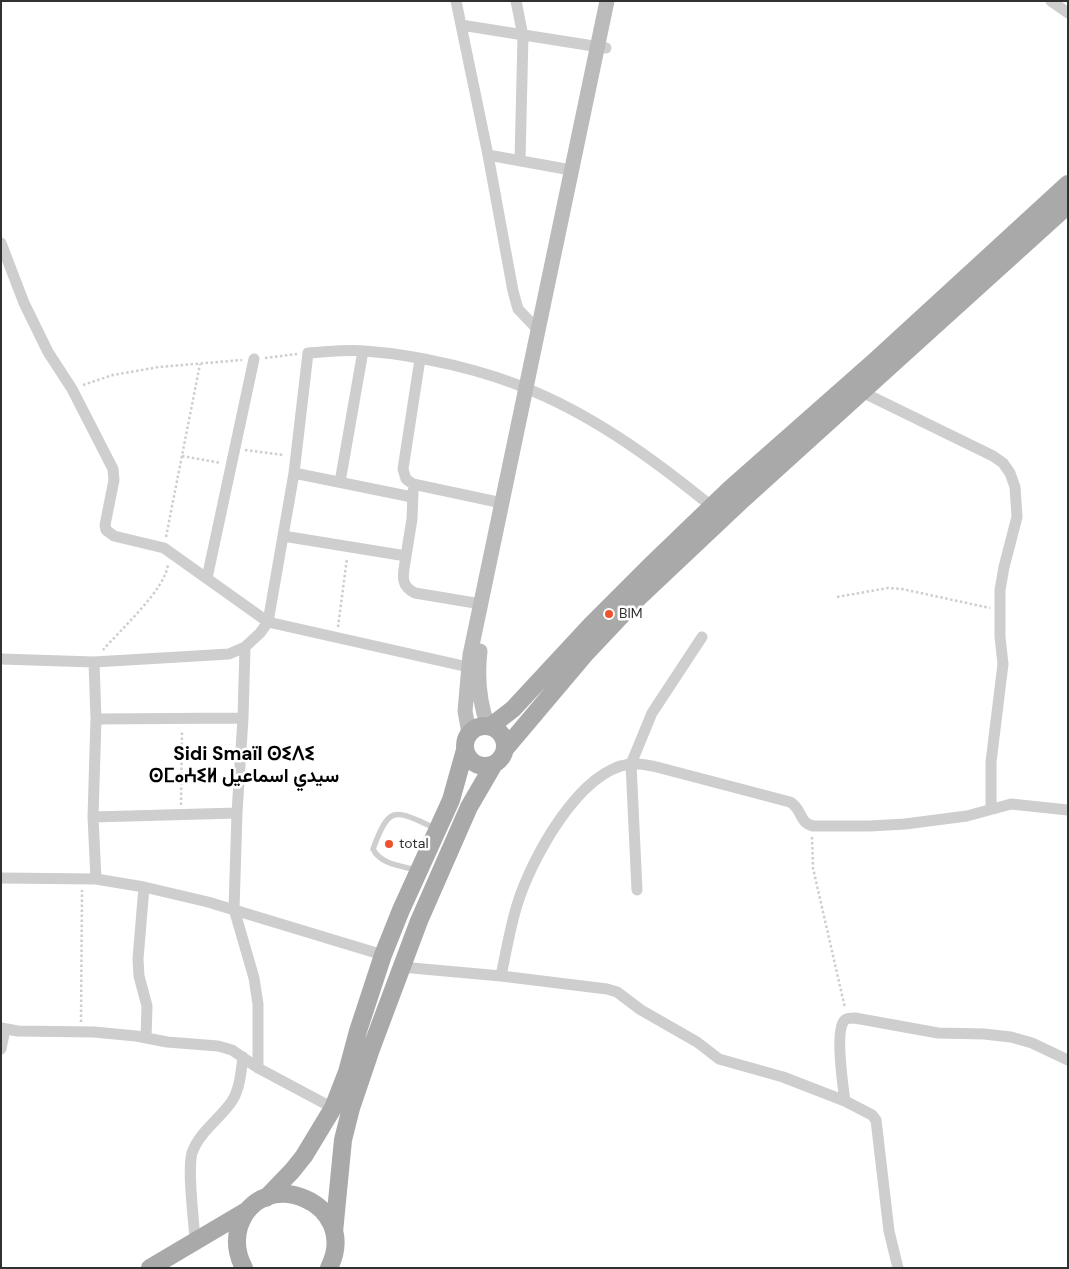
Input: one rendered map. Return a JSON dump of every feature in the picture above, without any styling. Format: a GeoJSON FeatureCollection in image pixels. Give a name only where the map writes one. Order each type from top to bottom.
{"type":"FeatureCollection","features":[{"type":"Feature","properties":{"kind":"main road"},"geometry":{"type":"LineString","coordinates":[[334,1232],[340,1156],[347,1124],[371,1049],[419,921],[469,807],[494,764],[566,676],[718,512],[875,361],[1068,184]]}},
{"type":"Feature","properties":{"kind":"main road"},"geometry":{"type":"LineString","coordinates":[[150,1268],[266,1198],[304,1156],[333,1108],[347,1072],[360,1023],[383,955],[454,792],[465,750],[466,738],[469,733],[478,727],[490,726],[513,709],[591,625],[718,512],[862,392],[1068,205]]}},
{"type":"Feature","properties":{"kind":"main road"},"geometry":{"type":"LineString","coordinates":[[490,726],[500,733],[505,743],[505,749]]}},
{"type":"Feature","properties":{"kind":"main road"},"geometry":{"type":"LineString","coordinates":[[465,750],[467,756],[476,764],[482,766],[494,764]]}},
{"type":"Feature","properties":{"kind":"main road"},"geometry":{"type":"LineString","coordinates":[[266,1198],[285,1194],[304,1197],[320,1207],[334,1232],[336,1242],[331,1265]]}},
{"type":"Feature","properties":{"kind":"main road"},"geometry":{"type":"LineString","coordinates":[[244,1268],[238,1254],[238,1234],[244,1217],[250,1209]]}},
{"type":"Feature","properties":{"kind":"street"},"geometry":{"type":"LineString","coordinates":[[456,1],[488,155],[513,291],[518,309],[538,330]]}},
{"type":"Feature","properties":{"kind":"street"},"geometry":{"type":"LineString","coordinates":[[490,726],[485,717],[479,689],[479,661],[530,390],[602,47],[607,1]]}},
{"type":"Feature","properties":{"kind":"street"},"geometry":{"type":"LineString","coordinates":[[469,733],[465,711],[468,667],[502,504],[530,390],[538,330],[571,170],[602,47],[616,1]]}},
{"type":"Feature","properties":{"kind":"street"},"geometry":{"type":"LineString","coordinates":[[1050,1],[1068,13]]}},
{"type":"Feature","properties":{"kind":"street"},"geometry":{"type":"LineString","coordinates":[[519,3],[523,36],[520,160]]}},
{"type":"Feature","properties":{"kind":"street"},"geometry":{"type":"LineString","coordinates":[[461,25],[602,47]]}},
{"type":"Feature","properties":{"kind":"street"},"geometry":{"type":"LineString","coordinates":[[488,155],[571,170]]}},
{"type":"Feature","properties":{"kind":"street"},"geometry":{"type":"LineString","coordinates":[[1,243],[24,303],[48,352],[72,389],[113,469],[114,480],[105,525],[106,530],[114,536],[164,548],[268,622],[468,667]]}},
{"type":"Feature","properties":{"kind":"street"},"geometry":{"type":"LineString","coordinates":[[1,659],[94,662],[229,654],[245,647],[260,633],[268,622],[294,473],[308,353],[363,351],[420,359],[478,372],[530,390],[559,403],[608,431],[678,479],[718,512]]}},
{"type":"Feature","properties":{"kind":"street"},"geometry":{"type":"LineString","coordinates":[[340,482],[363,351]]}},
{"type":"Feature","properties":{"kind":"street"},"geometry":{"type":"LineString","coordinates":[[207,578],[254,359]]}},
{"type":"Feature","properties":{"kind":"street"},"geometry":{"type":"LineString","coordinates":[[420,359],[403,469],[406,479],[413,484],[502,504]]}},
{"type":"Feature","properties":{"kind":"street"},"geometry":{"type":"LineString","coordinates":[[862,392],[993,456],[1003,463],[1010,473],[1015,487],[1017,517],[1000,590],[1003,664],[991,762],[992,808]]}},
{"type":"Feature","properties":{"kind":"street"},"geometry":{"type":"LineString","coordinates":[[294,473],[412,497]]}},
{"type":"Feature","properties":{"kind":"street"},"geometry":{"type":"LineString","coordinates":[[413,484],[412,519],[403,579],[405,586],[416,593],[481,604]]}},
{"type":"Feature","properties":{"kind":"street"},"geometry":{"type":"LineString","coordinates":[[283,536],[406,556]]}},
{"type":"Feature","properties":{"kind":"street"},"geometry":{"type":"LineString","coordinates":[[637,890],[631,764],[652,713],[702,637]]}},
{"type":"Feature","properties":{"kind":"street"},"geometry":{"type":"LineString","coordinates":[[245,647],[243,718],[236,813],[234,909],[254,978],[258,1004],[258,1068]]}},
{"type":"Feature","properties":{"kind":"street"},"geometry":{"type":"LineString","coordinates":[[94,662],[96,719],[93,817],[96,879]]}},
{"type":"Feature","properties":{"kind":"street"},"geometry":{"type":"LineString","coordinates":[[96,719],[243,718]]}},
{"type":"Feature","properties":{"kind":"street"},"geometry":{"type":"LineString","coordinates":[[501,976],[510,930],[536,858],[581,793],[594,780],[616,768],[631,764],[653,766],[790,802],[796,805],[807,824],[814,826],[905,824],[967,816],[1011,804],[1068,810]]}},
{"type":"Feature","properties":{"kind":"street"},"geometry":{"type":"LineString","coordinates":[[93,817],[236,813]]}},
{"type":"Feature","properties":{"kind":"street"},"geometry":{"type":"LineString","coordinates":[[1,878],[96,879],[144,887],[234,909],[383,955]]}},
{"type":"Feature","properties":{"kind":"street"},"geometry":{"type":"LineString","coordinates":[[144,887],[138,959],[139,976],[146,1006],[146,1038]]}},
{"type":"Feature","properties":{"kind":"street"},"geometry":{"type":"LineString","coordinates":[[401,967],[501,976],[607,989],[617,992],[640,1010],[697,1042],[719,1059],[783,1077],[845,1101],[872,1115],[876,1120],[889,1231],[894,1258],[898,1268]]}},
{"type":"Feature","properties":{"kind":"street"},"geometry":{"type":"LineString","coordinates":[[845,1101],[840,1029],[848,1018],[938,1033],[984,1034],[1011,1037],[1032,1043],[1068,1060]]}},
{"type":"Feature","properties":{"kind":"street"},"geometry":{"type":"LineString","coordinates":[[1,1049],[3,1028],[18,1031],[81,1032],[218,1046],[232,1050],[258,1068],[333,1108]]}},
{"type":"Feature","properties":{"kind":"street"},"geometry":{"type":"LineString","coordinates":[[195,1241],[190,1167],[192,1154],[197,1142],[233,1100],[244,1057]]}},
{"type":"Feature","properties":{"kind":"lane"},"geometry":{"type":"LineString","coordinates":[[419,871],[381,860],[375,854],[373,849],[382,824],[387,818],[396,814],[410,817],[439,829]]}},
{"type":"Feature","properties":{"kind":"path"},"geometry":{"type":"LineString","coordinates":[[72,389],[113,375],[159,367],[308,353]]}},
{"type":"Feature","properties":{"kind":"path"},"geometry":{"type":"LineString","coordinates":[[94,662],[156,590],[166,574],[168,565],[164,548],[200,364]]}},
{"type":"Feature","properties":{"kind":"path"},"geometry":{"type":"LineString","coordinates":[[236,449],[296,457]]}},
{"type":"Feature","properties":{"kind":"path"},"geometry":{"type":"LineString","coordinates":[[182,456],[232,465]]}},
{"type":"Feature","properties":{"kind":"path"},"geometry":{"type":"LineString","coordinates":[[336,638],[349,547]]}},
{"type":"Feature","properties":{"kind":"path"},"geometry":{"type":"LineString","coordinates":[[837,597],[888,588],[902,589],[1000,611]]}},
{"type":"Feature","properties":{"kind":"path"},"geometry":{"type":"LineString","coordinates":[[181,814],[182,719]]}},
{"type":"Feature","properties":{"kind":"path"},"geometry":{"type":"LineString","coordinates":[[814,826],[811,842],[814,868],[848,1018]]}},
{"type":"Feature","properties":{"kind":"path"},"geometry":{"type":"LineString","coordinates":[[81,1032],[82,879]]}},
{"type":"Feature","properties":{"kind":"place","name":"BIM"},"geometry":{"type":"Point","coordinates":[609,614]}},
{"type":"Feature","properties":{"kind":"place","name":"total"},"geometry":{"type":"Point","coordinates":[389,844]}},
{"type":"Feature","properties":{"kind":"district","name":"Sidi Smaïl ⵙⵉⴷⵉ ⵙⵎⴰⵄⵉⵍ سيدي اسماعيل"},"geometry":{"type":"Point","coordinates":[244,766]}}]}
